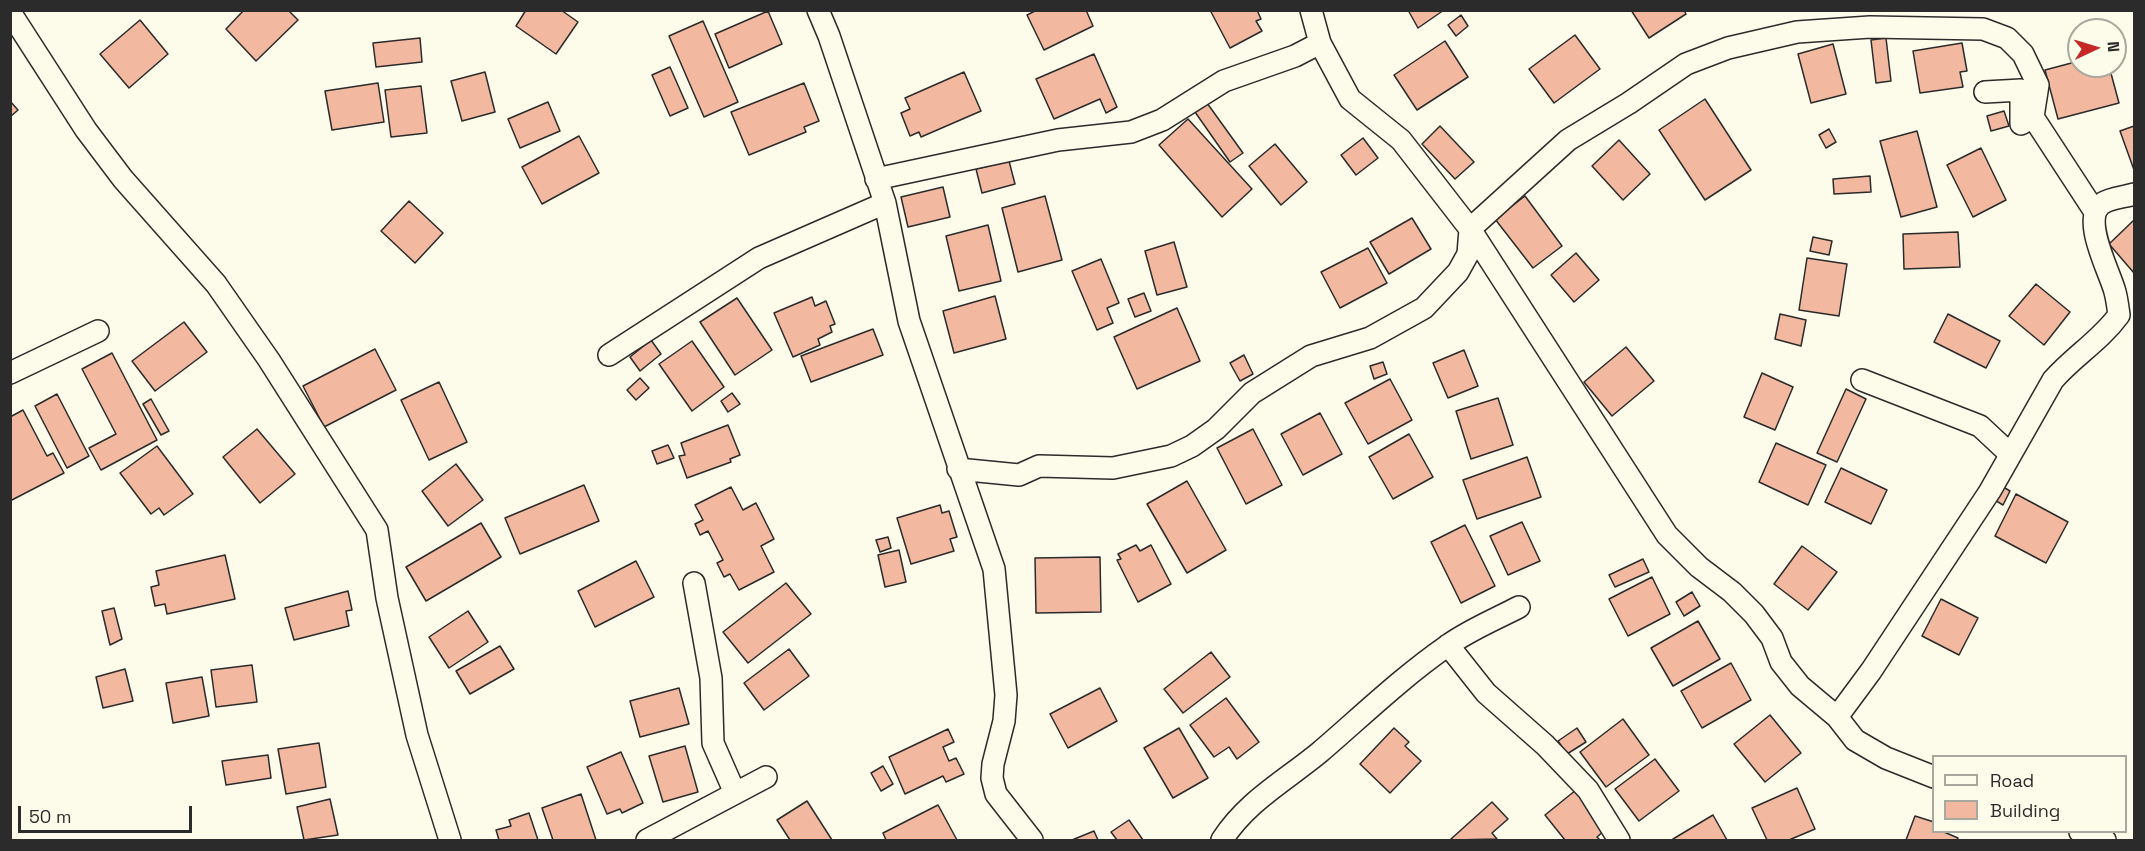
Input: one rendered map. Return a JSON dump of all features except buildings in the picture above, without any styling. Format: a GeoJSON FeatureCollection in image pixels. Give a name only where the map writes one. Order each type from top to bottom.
{"type":"FeatureCollection","features":[{"type":"Feature","properties":{"kind":"street"},"geometry":{"type":"LineString","coordinates":[[818,10],[829,36],[885,203],[909,321],[994,569],[1006,695],[1004,721],[993,764],[992,778],[996,794],[1032,840]]}},
{"type":"Feature","properties":{"kind":"street"},"geometry":{"type":"LineString","coordinates":[[1311,10],[1320,43],[1350,99],[1401,140],[1470,229],[1667,535],[1699,567],[1732,592],[1754,614],[1772,638],[1781,662],[1800,686],[1837,717],[1855,740],[1886,758],[1932,776]]}},
{"type":"Feature","properties":{"kind":"street"},"geometry":{"type":"LineString","coordinates":[[10,12],[86,130],[123,179],[216,284],[268,360],[377,530],[387,598],[417,735],[450,840]]}},
{"type":"Feature","properties":{"kind":"street"},"geometry":{"type":"LineString","coordinates":[[958,469],[1019,475],[1039,466],[1113,468],[1172,456],[1192,446],[1216,429],[1252,393],[1311,356],[1370,338],[1424,308],[1458,272],[1468,254],[1470,229],[1568,140],[1629,103],[1686,64],[1728,48],[1797,32],[1870,27],[1983,29],[2007,38],[2023,54],[2038,85],[2033,117],[2096,212]]}},
{"type":"Feature","properties":{"kind":"street"},"geometry":{"type":"LineString","coordinates":[[876,179],[1058,140],[1131,132],[1161,120],[1224,81],[1295,56],[1320,43]]}},
{"type":"Feature","properties":{"kind":"street"},"geometry":{"type":"LineString","coordinates":[[1985,92],[2021,90],[2021,124],[2033,117]]}},
{"type":"Feature","properties":{"kind":"street"},"geometry":{"type":"LineString","coordinates":[[1837,717],[1871,671],[1990,491],[2053,380],[2066,366],[2104,335],[2127,311],[2115,291],[2102,259],[2095,228],[2096,212],[2102,204],[2134,194]]}},
{"type":"Feature","properties":{"kind":"street"},"geometry":{"type":"LineString","coordinates":[[609,355],[759,258],[885,203]]}},
{"type":"Feature","properties":{"kind":"street"},"geometry":{"type":"LineString","coordinates":[[10,373],[99,331]]}},
{"type":"Feature","properties":{"kind":"street"},"geometry":{"type":"LineString","coordinates":[[1862,380],[1980,426],[2010,454]]}},
{"type":"Feature","properties":{"kind":"street"},"geometry":{"type":"LineString","coordinates":[[694,583],[711,678],[712,743],[735,793]]}},
{"type":"Feature","properties":{"kind":"street"},"geometry":{"type":"LineString","coordinates":[[1222,840],[1233,823],[1264,793],[1320,751],[1367,708],[1448,645],[1519,607]]}},
{"type":"Feature","properties":{"kind":"street"},"geometry":{"type":"LineString","coordinates":[[1448,645],[1486,693],[1545,745],[1588,790],[1618,840]]}},
{"type":"Feature","properties":{"kind":"street"},"geometry":{"type":"LineString","coordinates":[[647,840],[766,777]]}},
{"type":"Feature","properties":{"kind":"street"},"geometry":{"type":"LineString","coordinates":[[2086,833],[2105,840]]}}]}
